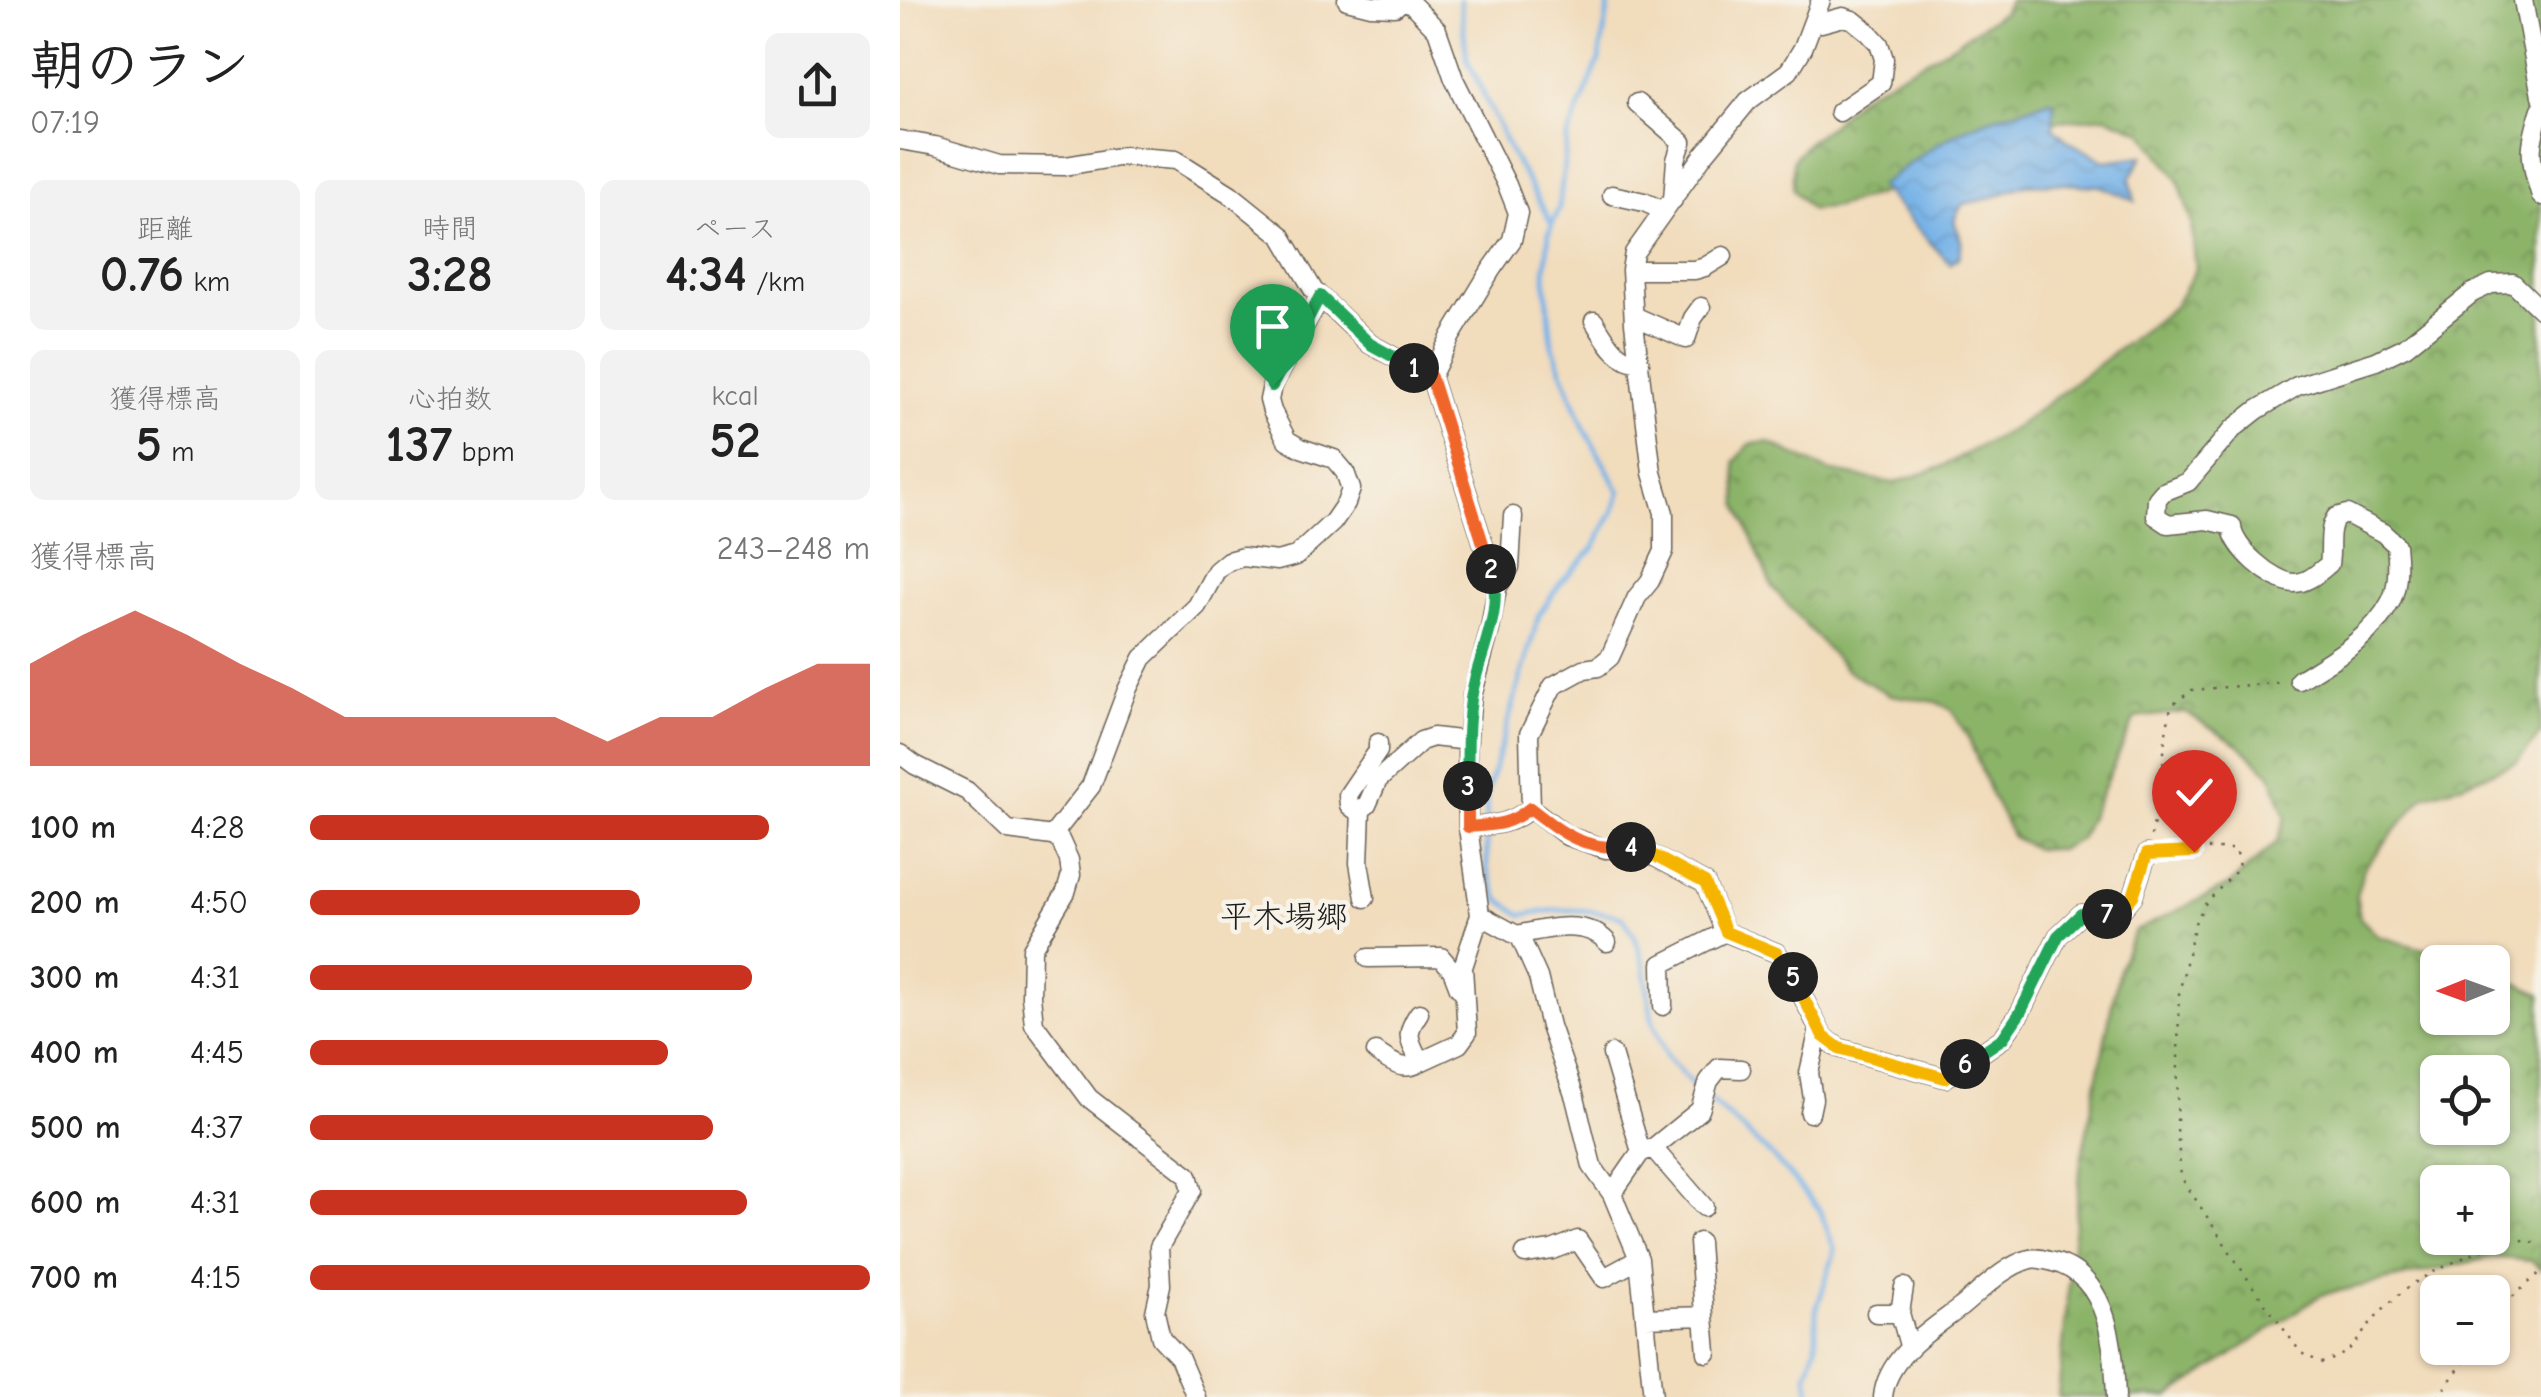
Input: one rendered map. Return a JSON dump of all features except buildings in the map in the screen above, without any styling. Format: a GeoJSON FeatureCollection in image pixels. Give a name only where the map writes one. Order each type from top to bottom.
{"type":"FeatureCollection","features":[{"type":"Feature","properties":{"kind":"street"},"geometry":{"type":"LineString","coordinates":[[1347,0],[1395,7],[1406,0],[1438,30],[1454,80],[1518,213],[1512,240],[1451,336],[1431,377],[1497,588]]}},
{"type":"Feature","properties":{"kind":"street"},"geometry":{"type":"LineString","coordinates":[[2524,0],[2541,96]]}},
{"type":"Feature","properties":{"kind":"street"},"geometry":{"type":"LineString","coordinates":[[1818,8],[1821,23],[1843,17],[1853,20],[1879,44],[1884,58],[1881,83],[1839,112]]}},
{"type":"Feature","properties":{"kind":"street"},"geometry":{"type":"LineString","coordinates":[[1530,808],[1529,734],[1553,686],[1610,657],[1637,597],[1650,581],[1664,551],[1664,514],[1652,473],[1634,316],[1630,270],[1634,253],[1703,156],[1748,102],[1789,72],[1818,8]]}},
{"type":"Feature","properties":{"kind":"street"},"geometry":{"type":"LineString","coordinates":[[1637,103],[1682,142],[1668,206]]}},
{"type":"Feature","properties":{"kind":"street"},"geometry":{"type":"LineString","coordinates":[[2541,109],[2530,144],[2530,160],[2541,196]]}},
{"type":"Feature","properties":{"kind":"street"},"geometry":{"type":"LineString","coordinates":[[900,140],[999,165],[1066,166],[1124,156],[1176,160],[1230,194],[1281,236],[1320,296],[1370,344],[1431,377]]}},
{"type":"Feature","properties":{"kind":"street"},"geometry":{"type":"LineString","coordinates":[[1612,195],[1668,206]]}},
{"type":"Feature","properties":{"kind":"street"},"geometry":{"type":"LineString","coordinates":[[1630,270],[1695,270],[1723,256]]}},
{"type":"Feature","properties":{"kind":"street"},"geometry":{"type":"LineString","coordinates":[[2299,680],[2346,651],[2372,627],[2392,599],[2398,566],[2396,545],[2383,533],[2347,514],[2336,516],[2330,527],[2329,564],[2298,584],[2284,581],[2254,562],[2232,535],[2232,526],[2207,520],[2168,524],[2156,516],[2157,499],[2162,492],[2188,482],[2233,429],[2257,410],[2297,386],[2376,362],[2405,347],[2472,294],[2491,284],[2513,283],[2541,310]]}},
{"type":"Feature","properties":{"kind":"street"},"geometry":{"type":"LineString","coordinates":[[1052,836],[1091,786],[1142,658],[1196,606],[1216,571],[1228,561],[1243,557],[1278,560],[1296,556],[1333,522],[1346,503],[1351,489],[1345,472],[1334,459],[1287,440],[1269,400],[1272,386],[1320,296]]}},
{"type":"Feature","properties":{"kind":"street"},"geometry":{"type":"LineString","coordinates":[[1634,316],[1686,339],[1693,318],[1702,307]]}},
{"type":"Feature","properties":{"kind":"street"},"geometry":{"type":"LineString","coordinates":[[1594,322],[1611,348],[1628,362],[1640,363]]}},
{"type":"Feature","properties":{"kind":"street"},"geometry":{"type":"LineString","coordinates":[[1376,1052],[1403,1068],[1411,1068],[1459,1044],[1467,1033],[1463,968],[1480,916],[1468,740],[1472,696],[1497,588],[1510,566],[1513,516]]}},
{"type":"Feature","properties":{"kind":"street"},"geometry":{"type":"LineString","coordinates":[[1378,743],[1378,751],[1348,795],[1348,805],[1354,809],[1367,805],[1378,780],[1421,741],[1468,740]]}},
{"type":"Feature","properties":{"kind":"street"},"geometry":{"type":"LineString","coordinates":[[900,754],[967,792],[1008,830],[1060,840],[1071,876],[1066,892],[1032,949],[1034,1024],[1089,1098],[1188,1175],[1192,1190],[1159,1246],[1161,1284],[1156,1312],[1161,1338],[1179,1358],[1196,1397]]}},
{"type":"Feature","properties":{"kind":"street"},"geometry":{"type":"LineString","coordinates":[[1473,826],[1517,819],[1530,808]]}},
{"type":"Feature","properties":{"kind":"street"},"geometry":{"type":"LineString","coordinates":[[1530,808],[1566,836],[1606,848],[1636,846],[1705,883],[1726,932],[1777,953],[1823,1036],[1839,1048],[1945,1078],[2003,1038],[2020,1013],[2058,936],[2081,914],[2118,914],[2133,896],[2147,854]]}},
{"type":"Feature","properties":{"kind":"street"},"geometry":{"type":"LineString","coordinates":[[1361,809],[1359,863],[1366,898]]}},
{"type":"Feature","properties":{"kind":"street"},"geometry":{"type":"LineString","coordinates":[[1480,916],[1520,937],[1538,977],[1592,1166],[1612,1194],[1639,1259],[1653,1397]]}},
{"type":"Feature","properties":{"kind":"street"},"geometry":{"type":"LineString","coordinates":[[1517,936],[1550,927],[1589,930],[1607,942]]}},
{"type":"Feature","properties":{"kind":"street"},"geometry":{"type":"LineString","coordinates":[[1663,1006],[1662,964],[1726,932]]}},
{"type":"Feature","properties":{"kind":"street"},"geometry":{"type":"LineString","coordinates":[[1368,958],[1441,957],[1466,996]]}},
{"type":"Feature","properties":{"kind":"street"},"geometry":{"type":"LineString","coordinates":[[1419,1013],[1408,1037],[1420,1062]]}},
{"type":"Feature","properties":{"kind":"street"},"geometry":{"type":"LineString","coordinates":[[1810,1113],[1813,1099],[1809,1073],[1819,1029]]}},
{"type":"Feature","properties":{"kind":"street"},"geometry":{"type":"LineString","coordinates":[[1612,1054],[1647,1150],[1704,1207]]}},
{"type":"Feature","properties":{"kind":"street"},"geometry":{"type":"LineString","coordinates":[[1612,1194],[1647,1150],[1700,1110],[1707,1086],[1720,1068],[1741,1069]]}},
{"type":"Feature","properties":{"kind":"street"},"geometry":{"type":"LineString","coordinates":[[1525,1254],[1552,1250],[1578,1240],[1604,1278],[1639,1259]]}},
{"type":"Feature","properties":{"kind":"street"},"geometry":{"type":"LineString","coordinates":[[1700,1242],[1706,1353]]}},
{"type":"Feature","properties":{"kind":"street"},"geometry":{"type":"LineString","coordinates":[[1883,1397],[1884,1384],[1898,1360],[2000,1274],[2033,1258],[2060,1264],[2085,1277],[2108,1321],[2116,1397]]}},
{"type":"Feature","properties":{"kind":"street"},"geometry":{"type":"LineString","coordinates":[[1904,1286],[1900,1313],[1910,1349]]}},
{"type":"Feature","properties":{"kind":"street"},"geometry":{"type":"LineString","coordinates":[[1876,1314],[1900,1313]]}},
{"type":"Feature","properties":{"kind":"street"},"geometry":{"type":"LineString","coordinates":[[1645,1318],[1704,1316]]}},
{"type":"Feature","properties":{"kind":"path"},"geometry":{"type":"LineString","coordinates":[[2299,680],[2192,690],[2171,706],[2162,783],[2147,854],[2234,849],[2239,858],[2238,869],[2206,904],[2195,923],[2179,994],[2177,1128],[2181,1177],[2302,1353],[2322,1362],[2339,1358],[2352,1348],[2378,1314],[2407,1288],[2454,1263],[2522,1240],[2541,1246]]}},
{"type":"Feature","properties":{"kind":"path"},"geometry":{"type":"LineString","coordinates":[[2510,1299],[2541,1272]]}},
{"type":"Feature","properties":{"kind":"path"},"geometry":{"type":"LineString","coordinates":[[2438,1397],[2462,1365]]}},
{"type":"Feature","properties":{"kind":"green space"},"geometry":{"type":"Polygon","coordinates":[[[2010,0],[2541,0],[2541,733],[2517,762],[2424,796],[2364,868],[2356,896],[2360,918],[2378,936],[2420,948],[2420,1035],[2510,1035],[2510,980],[2541,994],[2541,1270],[2532,1261],[2492,1257],[2321,1295],[2169,1397],[2058,1397],[2081,1161],[2119,969],[2134,932],[2229,885],[2277,842],[2286,817],[2271,774],[2238,744],[2185,712],[2135,718],[2080,839],[2060,849],[2035,849],[2013,837],[1969,739],[1951,709],[1936,702],[1891,695],[1848,672],[1772,587],[1738,505],[1735,462],[1750,444],[1768,442],[1828,471],[1894,483],[1939,468],[2016,427],[2174,307],[2196,269],[2191,221],[2178,179],[2142,131],[2107,117],[2044,122],[1924,168],[1879,194],[1811,210],[1793,190],[1793,160],[1808,142],[1860,96],[1945,50],[2003,12],[2010,0]]]}},
{"type":"Feature","properties":{"kind":"water"},"geometry":{"type":"Polygon","coordinates":[[[2054,101],[2053,128],[2068,141],[2105,161],[2143,156],[2130,179],[2135,201],[2101,186],[2050,183],[2024,185],[1963,204],[1955,220],[1961,241],[1959,257],[1950,264],[1879,186],[1928,150],[1967,128],[2054,101]]]}},
{"type":"Feature","properties":{"kind":"waterway"},"geometry":{"type":"LineString","coordinates":[[1460,0],[1467,59],[1511,153],[1552,224]]}},
{"type":"Feature","properties":{"kind":"waterway"},"geometry":{"type":"LineString","coordinates":[[1611,0],[1599,60],[1567,139],[1559,208],[1549,232],[1545,274],[1552,345],[1584,428],[1620,492],[1593,549],[1562,581],[1539,615],[1486,797],[1487,869],[1499,899],[1522,915],[1572,910],[1623,917],[1644,965],[1652,1019],[1667,1057],[1700,1093]]}},
{"type":"Feature","properties":{"kind":"waterway"},"geometry":{"type":"LineString","coordinates":[[1709,1099],[1775,1159],[1820,1210],[1835,1251],[1816,1311],[1816,1347],[1807,1374],[1811,1397]]}},
{"type":"Feature","properties":{"kind":"district","name":"平木場郷"},"geometry":{"type":"Point","coordinates":[1284,916]}},
{"type":"Feature","properties":{"kind":"route"},"geometry":{"type":"LineString","coordinates":[[1272,386],[1320,296],[1370,344],[1431,377],[1497,588],[1472,696],[1467,746],[1468,827],[1517,819],[1530,808],[1566,836],[1606,848],[1636,846],[1705,883],[1726,932],[1777,953],[1823,1036],[1839,1048],[1945,1078],[2003,1038],[2020,1013],[2058,936],[2081,914],[2118,914],[2133,896],[2147,854],[2194,852]]}}]}
